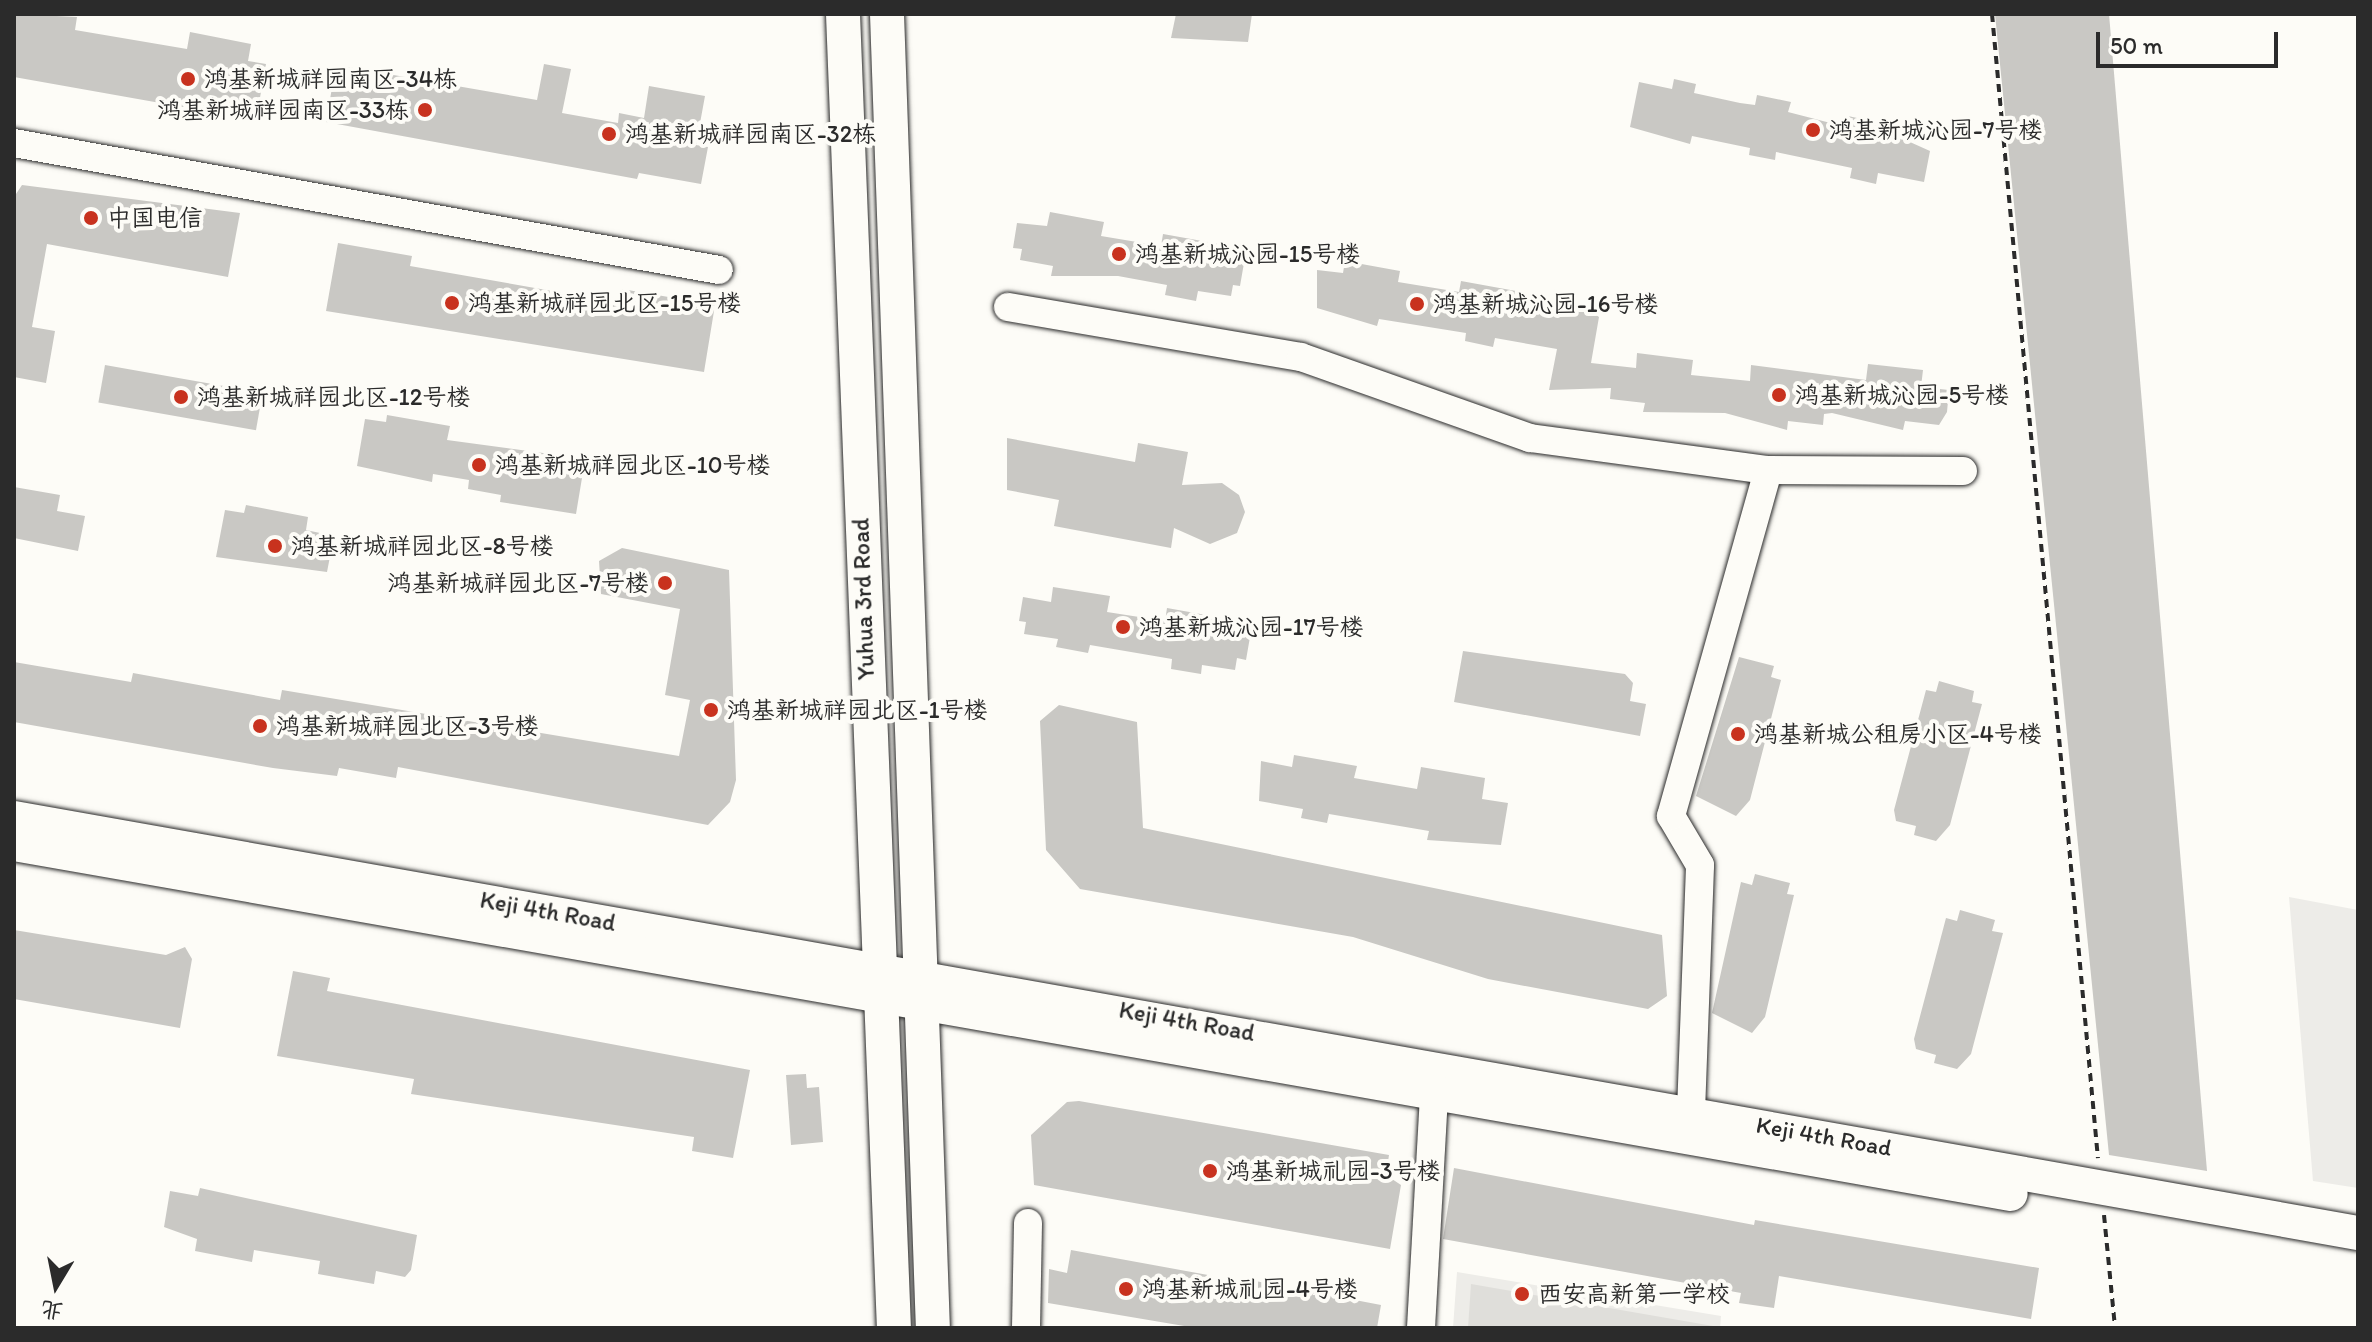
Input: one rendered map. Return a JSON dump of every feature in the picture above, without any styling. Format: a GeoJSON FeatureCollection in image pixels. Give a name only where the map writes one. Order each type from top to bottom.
{"type":"FeatureCollection","features":[{"type":"Feature","properties":{"kind":"street","name":"Yuhua 3rd Road"},"geometry":{"type":"LineString","coordinates":[[843,14],[877,981],[894,1328]]}},
{"type":"Feature","properties":{"kind":"street","name":"Yuhua 3rd Road"},"geometry":{"type":"LineString","coordinates":[[887,14],[933,1328]]}},
{"type":"Feature","properties":{"kind":"street"},"geometry":{"type":"LineString","coordinates":[[14,143],[719,270]]}},
{"type":"Feature","properties":{"kind":"street"},"geometry":{"type":"LineString","coordinates":[[1008,307],[1301,357],[1530,438],[1768,470],[1963,471]]}},
{"type":"Feature","properties":{"kind":"street"},"geometry":{"type":"LineString","coordinates":[[1691,1112],[1700,865],[1671,816],[1768,470]]}},
{"type":"Feature","properties":{"kind":"street","name":"Keji 4th Road"},"geometry":{"type":"LineString","coordinates":[[14,818],[877,981]]}},
{"type":"Feature","properties":{"kind":"street","name":"Keji 4th Road"},"geometry":{"type":"LineString","coordinates":[[14,844],[1691,1112],[2358,1255]]}},
{"type":"Feature","properties":{"kind":"street","name":"Keji 4th Road"},"geometry":{"type":"LineString","coordinates":[[919,988],[1434,1092],[2102,1199],[2358,1233]]}},
{"type":"Feature","properties":{"kind":"street"},"geometry":{"type":"LineString","coordinates":[[1421,1328],[1434,1092]]}},
{"type":"Feature","properties":{"kind":"street"},"geometry":{"type":"LineString","coordinates":[[1026,1328],[1028,1223]]}},
{"type":"Feature","properties":{"kind":"path"},"geometry":{"type":"LineString","coordinates":[[1992,14],[2115,1328]]}},
{"type":"Feature","properties":{"kind":"shaded area"},"geometry":{"type":"Polygon","coordinates":[[[2289,897],[2358,910],[2358,1188],[2313,1181],[2289,897]]]}},
{"type":"Feature","properties":{"kind":"shaded area","name":"西安高新第一学校"},"geometry":{"type":"Polygon","coordinates":[[[1457,1272],[1721,1316],[1720,1328],[1453,1328],[1457,1272]]]}},
{"type":"Feature","properties":{"kind":"shaded area","name":"西安高新第一学校"},"geometry":{"type":"Polygon","coordinates":[[[1471,1284],[1713,1326],[1468,1328],[1471,1284]]]}},
{"type":"Feature","properties":{"kind":"building"},"geometry":{"type":"Polygon","coordinates":[[[16,14],[77,17],[75,30],[187,49],[190,32],[251,44],[248,61],[266,64],[256,120],[14,77],[16,14]]]}},
{"type":"Feature","properties":{"kind":"building"},"geometry":{"type":"Polygon","coordinates":[[[1176,14],[1252,14],[1248,42],[1171,38],[1176,14]]]}},
{"type":"Feature","properties":{"kind":"building"},"geometry":{"type":"Polygon","coordinates":[[[1995,14],[2109,14],[2207,1171],[2109,1155],[1995,14]]]}},
{"type":"Feature","properties":{"kind":"building"},"geometry":{"type":"Polygon","coordinates":[[[544,64],[571,69],[562,113],[618,123],[619,113],[644,118],[649,86],[705,96],[696,145],[708,147],[701,184],[639,173],[637,179],[326,122],[336,65],[537,100],[544,64]]]}},
{"type":"Feature","properties":{"kind":"building","name":"鸿基新城沁园-7号楼"},"geometry":{"type":"Polygon","coordinates":[[[1674,79],[1696,84],[1694,93],[1740,103],[1755,105],[1757,95],[1791,102],[1788,112],[1846,127],[1848,116],[1903,128],[1901,138],[1930,151],[1924,182],[1878,173],[1876,184],[1850,178],[1852,168],[1776,152],[1775,160],[1749,155],[1750,148],[1692,136],[1690,144],[1630,127],[1639,82],[1672,89],[1674,79]]]}},
{"type":"Feature","properties":{"kind":"building"},"geometry":{"type":"Polygon","coordinates":[[[22,185],[240,213],[228,277],[47,244],[32,327],[55,331],[46,383],[14,377],[14,197],[22,185]]]}},
{"type":"Feature","properties":{"kind":"building","name":"鸿基新城沁园-15号楼"},"geometry":{"type":"Polygon","coordinates":[[[1050,212],[1104,222],[1101,236],[1161,246],[1163,234],[1219,244],[1216,257],[1244,263],[1240,286],[1233,285],[1231,296],[1198,291],[1196,301],[1165,295],[1167,285],[1118,276],[1051,276],[1053,266],[1020,260],[1022,249],[1013,248],[1017,223],[1047,226],[1050,212]]]}},
{"type":"Feature","properties":{"kind":"building","name":"鸿基新城祥园北区-15号楼"},"geometry":{"type":"Polygon","coordinates":[[[338,243],[412,256],[410,266],[620,303],[622,289],[715,305],[704,372],[326,311],[338,243]]]}},
{"type":"Feature","properties":{"kind":"building"},"geometry":{"type":"Polygon","coordinates":[[[1345,261],[1400,271],[1398,282],[1459,292],[1461,281],[1516,291],[1513,303],[1589,310],[1599,317],[1591,363],[1636,368],[1637,353],[1693,360],[1691,375],[1750,381],[1751,365],[1866,380],[1868,364],[1923,370],[1921,387],[1949,390],[1947,412],[1939,425],[1905,421],[1903,430],[1832,413],[1824,414],[1823,425],[1788,421],[1787,430],[1725,413],[1643,412],[1645,403],[1610,399],[1611,388],[1549,390],[1557,349],[1495,338],[1493,347],[1465,341],[1466,333],[1379,319],[1377,326],[1317,308],[1317,270],[1343,273],[1345,261]]]}},
{"type":"Feature","properties":{"kind":"building","name":"鸿基新城祥园北区-12号楼"},"geometry":{"type":"Polygon","coordinates":[[[105,365],[263,393],[256,430],[98,402],[105,365]]]}},
{"type":"Feature","properties":{"kind":"building","name":"鸿基新城祥园北区-10号楼"},"geometry":{"type":"Polygon","coordinates":[[[387,415],[450,426],[447,440],[565,456],[563,463],[584,466],[576,514],[500,502],[501,495],[468,489],[469,480],[433,474],[432,482],[357,466],[365,419],[386,422],[387,415]]]}},
{"type":"Feature","properties":{"kind":"building"},"geometry":{"type":"Polygon","coordinates":[[[1007,438],[1135,462],[1138,443],[1188,452],[1182,485],[1222,483],[1239,495],[1245,512],[1237,533],[1210,544],[1174,528],[1171,548],[1054,526],[1059,500],[1007,490],[1007,438]]]}},
{"type":"Feature","properties":{"kind":"building"},"geometry":{"type":"Polygon","coordinates":[[[14,487],[60,495],[57,511],[85,516],[78,551],[14,538],[14,487]]]}},
{"type":"Feature","properties":{"kind":"building","name":"鸿基新城祥园北区-8号楼"},"geometry":{"type":"Polygon","coordinates":[[[246,505],[308,517],[306,530],[334,536],[327,572],[216,557],[225,510],[244,513],[246,505]]]}},
{"type":"Feature","properties":{"kind":"building"},"geometry":{"type":"Polygon","coordinates":[[[622,548],[729,570],[736,780],[730,802],[708,825],[398,767],[396,778],[339,768],[337,776],[273,768],[14,722],[14,662],[131,682],[133,673],[280,700],[282,690],[679,756],[690,700],[665,695],[680,609],[601,594],[599,561],[622,548]]]}},
{"type":"Feature","properties":{"kind":"building","name":"鸿基新城沁园-17号楼"},"geometry":{"type":"Polygon","coordinates":[[[1053,587],[1110,596],[1107,612],[1165,621],[1167,608],[1223,618],[1220,632],[1250,637],[1246,660],[1237,658],[1235,670],[1202,665],[1201,674],[1171,669],[1172,659],[1090,645],[1088,653],[1056,647],[1058,639],[1024,634],[1026,622],[1019,621],[1023,597],[1051,602],[1053,587]]]}},
{"type":"Feature","properties":{"kind":"building"},"geometry":{"type":"Polygon","coordinates":[[[1463,651],[1625,674],[1633,683],[1630,701],[1646,704],[1640,736],[1454,702],[1463,651]]]}},
{"type":"Feature","properties":{"kind":"building","name":"鸿基新城公租房小区-4号楼"},"geometry":{"type":"Polygon","coordinates":[[[1739,657],[1774,666],[1771,677],[1781,680],[1750,800],[1736,816],[1696,796],[1739,657]]]}},
{"type":"Feature","properties":{"kind":"building"},"geometry":{"type":"Polygon","coordinates":[[[1939,681],[1974,691],[1972,702],[1982,704],[1950,825],[1936,841],[1914,835],[1916,826],[1896,821],[1894,810],[1926,690],[1936,692],[1939,681]]]}},
{"type":"Feature","properties":{"kind":"building"},"geometry":{"type":"Polygon","coordinates":[[[1059,705],[1137,722],[1143,828],[1662,935],[1667,996],[1648,1009],[1488,979],[1353,937],[1080,889],[1046,850],[1040,721],[1059,705]]]}},
{"type":"Feature","properties":{"kind":"building"},"geometry":{"type":"Polygon","coordinates":[[[1294,755],[1357,766],[1354,778],[1417,789],[1421,767],[1485,778],[1482,799],[1508,803],[1501,845],[1427,840],[1429,831],[1329,814],[1327,823],[1301,818],[1303,809],[1259,801],[1261,761],[1292,767],[1294,755]]]}},
{"type":"Feature","properties":{"kind":"building"},"geometry":{"type":"Polygon","coordinates":[[[1755,874],[1790,883],[1787,894],[1794,895],[1765,1017],[1752,1033],[1712,1013],[1741,882],[1752,885],[1755,874]]]}},
{"type":"Feature","properties":{"kind":"building"},"geometry":{"type":"Polygon","coordinates":[[[1960,910],[1995,920],[1992,931],[2003,933],[1971,1054],[1957,1069],[1934,1063],[1936,1055],[1916,1049],[1914,1039],[1946,918],[1957,921],[1960,910]]]}},
{"type":"Feature","properties":{"kind":"building"},"geometry":{"type":"Polygon","coordinates":[[[14,930],[166,955],[185,947],[192,959],[180,1028],[14,999],[14,930]]]}},
{"type":"Feature","properties":{"kind":"building"},"geometry":{"type":"Polygon","coordinates":[[[293,971],[330,978],[327,991],[750,1070],[733,1158],[692,1151],[694,1137],[411,1094],[414,1079],[277,1056],[293,971]]]}},
{"type":"Feature","properties":{"kind":"building"},"geometry":{"type":"Polygon","coordinates":[[[806,1074],[807,1088],[819,1087],[823,1142],[791,1145],[786,1075],[806,1074]]]}},
{"type":"Feature","properties":{"kind":"building","name":"鸿基新城礼园-3号楼"},"geometry":{"type":"Polygon","coordinates":[[[1079,1101],[1389,1155],[1386,1175],[1401,1185],[1390,1249],[1034,1185],[1031,1135],[1067,1102],[1079,1101]]]}},
{"type":"Feature","properties":{"kind":"building"},"geometry":{"type":"Polygon","coordinates":[[[1454,1168],[1754,1225],[1755,1220],[2039,1268],[2031,1319],[1779,1276],[1774,1308],[1739,1303],[1741,1293],[1443,1239],[1454,1168]]]}},
{"type":"Feature","properties":{"kind":"building"},"geometry":{"type":"Polygon","coordinates":[[[200,1188],[417,1235],[411,1270],[405,1277],[376,1271],[374,1284],[318,1274],[320,1261],[254,1250],[252,1262],[195,1251],[197,1239],[164,1227],[170,1191],[198,1196],[200,1188]]]}},
{"type":"Feature","properties":{"kind":"building","name":"鸿基新城礼园-4号楼"},"geometry":{"type":"Polygon","coordinates":[[[1071,1250],[1208,1275],[1204,1297],[1240,1303],[1245,1279],[1381,1305],[1377,1328],[1196,1328],[1048,1303],[1049,1269],[1067,1273],[1071,1250]]]}},
{"type":"Feature","properties":{"kind":"place","name":"鸿基新城祥园南区-34栋"},"geometry":{"type":"Point","coordinates":[188,79]}},
{"type":"Feature","properties":{"kind":"place","name":"鸿基新城祥园南区-33栋"},"geometry":{"type":"Point","coordinates":[425,110]}},
{"type":"Feature","properties":{"kind":"place","name":"鸿基新城沁园-7号楼"},"geometry":{"type":"Point","coordinates":[1813,130]}},
{"type":"Feature","properties":{"kind":"place","name":"鸿基新城祥园南区-32栋"},"geometry":{"type":"Point","coordinates":[609,134]}},
{"type":"Feature","properties":{"kind":"place","name":"中国电信"},"geometry":{"type":"Point","coordinates":[91,218]}},
{"type":"Feature","properties":{"kind":"place","name":"鸿基新城沁园-15号楼"},"geometry":{"type":"Point","coordinates":[1119,254]}},
{"type":"Feature","properties":{"kind":"place","name":"鸿基新城祥园北区-15号楼"},"geometry":{"type":"Point","coordinates":[452,303]}},
{"type":"Feature","properties":{"kind":"place","name":"鸿基新城沁园-16号楼"},"geometry":{"type":"Point","coordinates":[1417,304]}},
{"type":"Feature","properties":{"kind":"place","name":"鸿基新城沁园-5号楼"},"geometry":{"type":"Point","coordinates":[1779,395]}},
{"type":"Feature","properties":{"kind":"place","name":"鸿基新城祥园北区-12号楼"},"geometry":{"type":"Point","coordinates":[181,397]}},
{"type":"Feature","properties":{"kind":"place","name":"鸿基新城祥园北区-10号楼"},"geometry":{"type":"Point","coordinates":[479,465]}},
{"type":"Feature","properties":{"kind":"place","name":"鸿基新城祥园北区-8号楼"},"geometry":{"type":"Point","coordinates":[275,546]}},
{"type":"Feature","properties":{"kind":"place","name":"鸿基新城祥园北区-7号楼"},"geometry":{"type":"Point","coordinates":[665,583]}},
{"type":"Feature","properties":{"kind":"place","name":"鸿基新城沁园-17号楼"},"geometry":{"type":"Point","coordinates":[1123,627]}},
{"type":"Feature","properties":{"kind":"place","name":"鸿基新城祥园北区-1号楼"},"geometry":{"type":"Point","coordinates":[711,710]}},
{"type":"Feature","properties":{"kind":"place","name":"鸿基新城祥园北区-3号楼"},"geometry":{"type":"Point","coordinates":[260,726]}},
{"type":"Feature","properties":{"kind":"place","name":"鸿基新城公租房小区-4号楼"},"geometry":{"type":"Point","coordinates":[1738,734]}},
{"type":"Feature","properties":{"kind":"place","name":"鸿基新城礼园-3号楼"},"geometry":{"type":"Point","coordinates":[1210,1171]}},
{"type":"Feature","properties":{"kind":"place","name":"鸿基新城礼园-4号楼"},"geometry":{"type":"Point","coordinates":[1126,1289]}},
{"type":"Feature","properties":{"kind":"place","name":"西安高新第一学校"},"geometry":{"type":"Point","coordinates":[1522,1294]}}]}
